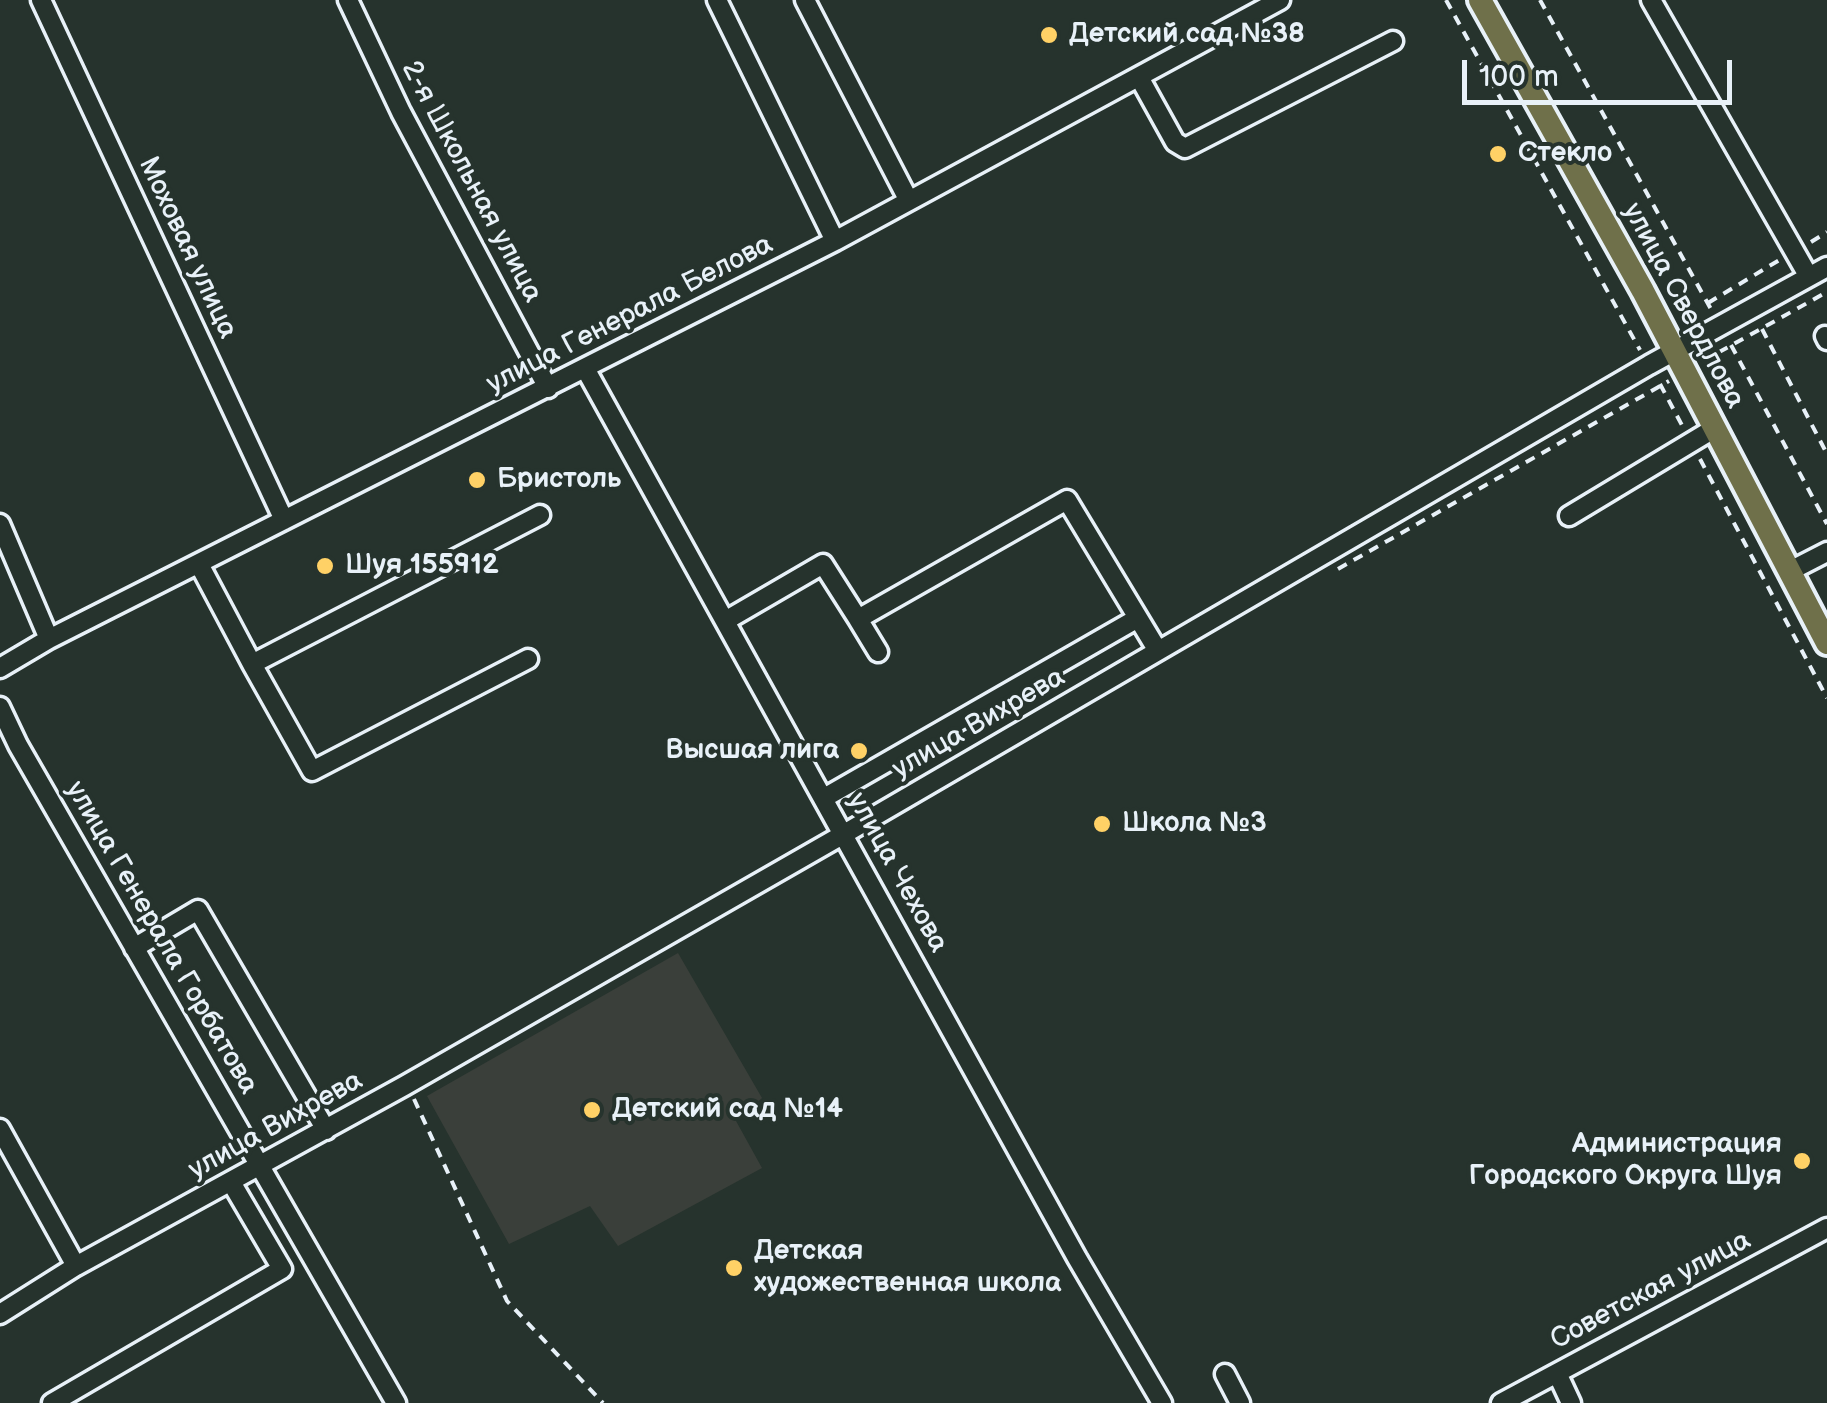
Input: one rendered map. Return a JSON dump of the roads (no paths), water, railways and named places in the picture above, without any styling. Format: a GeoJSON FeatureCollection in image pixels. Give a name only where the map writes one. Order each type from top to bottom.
{"type":"FeatureCollection","features":[{"type":"Feature","properties":{"kind":"main road","name":"улица Свердлова"},"geometry":{"type":"LineString","coordinates":[[1480,0],[1675,351],[1827,643]]}},
{"type":"Feature","properties":{"kind":"street","name":"Моховая улица"},"geometry":{"type":"LineString","coordinates":[[41,0],[284,520]]}},
{"type":"Feature","properties":{"kind":"street","name":"2-я Школьная улица"},"geometry":{"type":"LineString","coordinates":[[348,0],[401,112],[548,388]]}},
{"type":"Feature","properties":{"kind":"street"},"geometry":{"type":"LineString","coordinates":[[717,0],[835,241]]}},
{"type":"Feature","properties":{"kind":"street"},"geometry":{"type":"LineString","coordinates":[[805,0],[909,201]]}},
{"type":"Feature","properties":{"kind":"street","name":"улица Генерала Белова"},"geometry":{"type":"LineString","coordinates":[[0,668],[50,639],[835,241],[1280,0]]}},
{"type":"Feature","properties":{"kind":"street"},"geometry":{"type":"LineString","coordinates":[[1651,0],[1809,277]]}},
{"type":"Feature","properties":{"kind":"street"},"geometry":{"type":"LineString","coordinates":[[1139,76],[1175,142],[1185,148],[1393,41]]}},
{"type":"Feature","properties":{"kind":"street","name":"улица Вихрева"},"geometry":{"type":"LineString","coordinates":[[0,1314],[76,1266],[326,1130],[844,834],[1649,365],[1827,267]]}},
{"type":"Feature","properties":{"kind":"street","name":"улица Чехова"},"geometry":{"type":"LineString","coordinates":[[586,370],[1077,1258],[1162,1403]]}},
{"type":"Feature","properties":{"kind":"street"},"geometry":{"type":"LineString","coordinates":[[1568,516],[1716,428]]}},
{"type":"Feature","properties":{"kind":"street"},"geometry":{"type":"LineString","coordinates":[[858,619],[1067,500],[1158,651]]}},
{"type":"Feature","properties":{"kind":"street"},"geometry":{"type":"LineString","coordinates":[[252,664],[540,515]]}},
{"type":"Feature","properties":{"kind":"street"},"geometry":{"type":"LineString","coordinates":[[0,524],[50,639]]}},
{"type":"Feature","properties":{"kind":"street"},"geometry":{"type":"LineString","coordinates":[[1790,572],[1827,552]]}},
{"type":"Feature","properties":{"kind":"street"},"geometry":{"type":"LineString","coordinates":[[199,564],[312,771],[528,660]]}},
{"type":"Feature","properties":{"kind":"street"},"geometry":{"type":"LineString","coordinates":[[725,621],[822,564],[878,652]]}},
{"type":"Feature","properties":{"kind":"street"},"geometry":{"type":"LineString","coordinates":[[824,798],[1138,618]]}},
{"type":"Feature","properties":{"kind":"street","name":"улица Генерала Горбатова"},"geometry":{"type":"LineString","coordinates":[[0,707],[18,745],[396,1403]]}},
{"type":"Feature","properties":{"kind":"street"},"geometry":{"type":"LineString","coordinates":[[134,948],[198,910],[326,1130]]}},
{"type":"Feature","properties":{"kind":"street"},"geometry":{"type":"LineString","coordinates":[[0,1129],[76,1266]]}},
{"type":"Feature","properties":{"kind":"street"},"geometry":{"type":"LineString","coordinates":[[52,1403],[282,1269],[231,1182]]}},
{"type":"Feature","properties":{"kind":"street","name":"Советская улица"},"geometry":{"type":"LineString","coordinates":[[1500,1403],[1827,1228]]}},
{"type":"Feature","properties":{"kind":"street"},"geometry":{"type":"LineString","coordinates":[[1557,1373],[1571,1403]]}},
{"type":"Feature","properties":{"kind":"street"},"geometry":{"type":"LineString","coordinates":[[1225,1374],[1240,1403]]}},
{"type":"Feature","properties":{"kind":"place","name":"Детский сад №38"},"geometry":{"type":"Point","coordinates":[1049,35]}},
{"type":"Feature","properties":{"kind":"place","name":"Стекло"},"geometry":{"type":"Point","coordinates":[1498,154]}},
{"type":"Feature","properties":{"kind":"place","name":"Бристоль"},"geometry":{"type":"Point","coordinates":[477,480]}},
{"type":"Feature","properties":{"kind":"place","name":"Шуя 155912"},"geometry":{"type":"Point","coordinates":[325,566]}},
{"type":"Feature","properties":{"kind":"place","name":"Высшая лига"},"geometry":{"type":"Point","coordinates":[859,751]}},
{"type":"Feature","properties":{"kind":"place","name":"Школа №3"},"geometry":{"type":"Point","coordinates":[1102,824]}},
{"type":"Feature","properties":{"kind":"place","name":"Детский сад №14"},"geometry":{"type":"Point","coordinates":[592,1110]}},
{"type":"Feature","properties":{"kind":"place","name":"Администрация Городского Округа Шуя"},"geometry":{"type":"Point","coordinates":[1802,1161]}},
{"type":"Feature","properties":{"kind":"place","name":"Детская художественная школа"},"geometry":{"type":"Point","coordinates":[734,1268]}}]}
